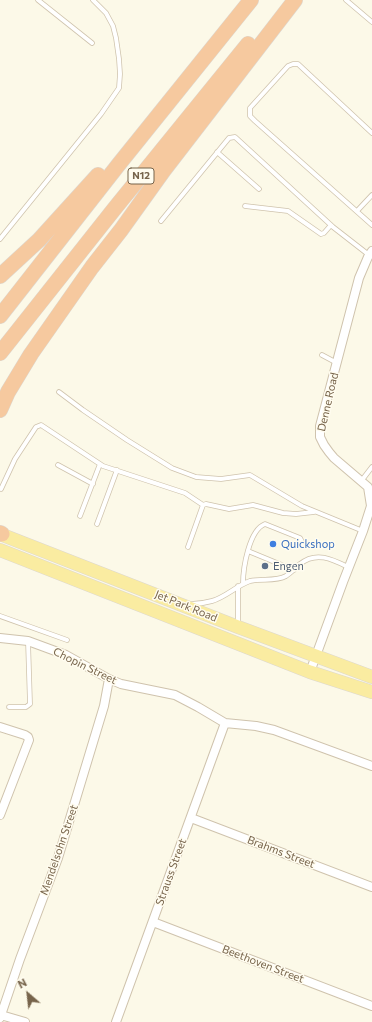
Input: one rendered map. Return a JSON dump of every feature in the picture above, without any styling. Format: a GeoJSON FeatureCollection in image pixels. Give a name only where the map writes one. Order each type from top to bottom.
{"type":"FeatureCollection","features":[{"type":"Feature","properties":{"kind":"highway"},"geometry":{"type":"LineString","coordinates":[[0,276],[39,240],[76,200],[247,0]]}},
{"type":"Feature","properties":{"kind":"highway","name":"N12"},"geometry":{"type":"LineString","coordinates":[[0,316],[119,164],[251,0]]}},
{"type":"Feature","properties":{"kind":"highway","name":"N12"},"geometry":{"type":"LineString","coordinates":[[0,353],[115,208],[284,0]]}},
{"type":"Feature","properties":{"kind":"highway"},"geometry":{"type":"LineString","coordinates":[[0,410],[8,392],[31,354],[92,267],[164,170],[295,0]]}},
{"type":"Feature","properties":{"kind":"main road","name":"Jet Park Road"},"geometry":{"type":"LineString","coordinates":[[1,534],[183,604],[238,627],[372,677]]}},
{"type":"Feature","properties":{"kind":"main road","name":"Jet Park Road"},"geometry":{"type":"LineString","coordinates":[[0,550],[310,672],[372,692]]}},
{"type":"Feature","properties":{"kind":"street","name":"Denne Road"},"geometry":{"type":"LineString","coordinates":[[310,672],[371,506],[370,485],[334,458],[320,437],[320,426],[359,278],[371,253]]}},
{"type":"Feature","properties":{"kind":"street","name":"Chopin Street"},"geometry":{"type":"LineString","coordinates":[[0,638],[28,641],[66,655],[121,684],[175,695],[225,723],[256,726],[274,730],[372,766]]}},
{"type":"Feature","properties":{"kind":"street","name":"Mendelsohn Street"},"geometry":{"type":"LineString","coordinates":[[1,1017],[20,959],[58,858],[104,706],[109,679]]}},
{"type":"Feature","properties":{"kind":"street","name":"Strauss Street"},"geometry":{"type":"LineString","coordinates":[[116,1022],[154,922],[225,723]]}},
{"type":"Feature","properties":{"kind":"street"},"geometry":{"type":"LineString","coordinates":[[0,727],[26,735],[29,740],[0,815]]}},
{"type":"Feature","properties":{"kind":"street","name":"Brahms Street"},"geometry":{"type":"LineString","coordinates":[[191,818],[372,887]]}},
{"type":"Feature","properties":{"kind":"street","name":"Beethoven Street"},"geometry":{"type":"LineString","coordinates":[[154,922],[372,1006]]}},
{"type":"Feature","properties":{"kind":"street"},"geometry":{"type":"LineString","coordinates":[[1,1017],[25,1022]]}},
{"type":"Feature","properties":{"kind":"lane"},"geometry":{"type":"LineString","coordinates":[[38,0],[92,43]]}},
{"type":"Feature","properties":{"kind":"lane"},"geometry":{"type":"LineString","coordinates":[[0,239],[101,114],[119,88],[119,59],[113,26],[106,13],[93,0]]}},
{"type":"Feature","properties":{"kind":"lane"},"geometry":{"type":"LineString","coordinates":[[346,0],[372,22]]}},
{"type":"Feature","properties":{"kind":"lane"},"geometry":{"type":"LineString","coordinates":[[372,133],[298,64],[288,66],[250,108],[250,116],[372,225]]}},
{"type":"Feature","properties":{"kind":"lane"},"geometry":{"type":"LineString","coordinates":[[161,221],[229,138],[235,137],[331,225],[371,253]]}},
{"type":"Feature","properties":{"kind":"lane"},"geometry":{"type":"LineString","coordinates":[[217,152],[259,189]]}},
{"type":"Feature","properties":{"kind":"lane"},"geometry":{"type":"LineString","coordinates":[[357,211],[372,195]]}},
{"type":"Feature","properties":{"kind":"lane"},"geometry":{"type":"LineString","coordinates":[[245,206],[288,211],[320,234],[324,233],[331,225]]}},
{"type":"Feature","properties":{"kind":"lane"},"geometry":{"type":"LineString","coordinates":[[322,356],[337,363]]}},
{"type":"Feature","properties":{"kind":"lane"},"geometry":{"type":"LineString","coordinates":[[59,392],[127,440],[172,468],[196,477],[221,479],[250,475],[288,498],[363,531]]}},
{"type":"Feature","properties":{"kind":"lane"},"geometry":{"type":"LineString","coordinates":[[1,489],[15,459],[38,426],[41,426],[100,464],[185,493],[203,505],[229,509],[253,505],[283,513],[296,514],[316,511]]}},
{"type":"Feature","properties":{"kind":"lane"},"geometry":{"type":"LineString","coordinates":[[80,516],[100,464]]}},
{"type":"Feature","properties":{"kind":"lane"},"geometry":{"type":"LineString","coordinates":[[58,465],[92,484]]}},
{"type":"Feature","properties":{"kind":"lane"},"geometry":{"type":"LineString","coordinates":[[362,480],[372,467]]}},
{"type":"Feature","properties":{"kind":"lane"},"geometry":{"type":"LineString","coordinates":[[96,524],[117,470]]}},
{"type":"Feature","properties":{"kind":"lane"},"geometry":{"type":"LineString","coordinates":[[188,547],[203,505]]}},
{"type":"Feature","properties":{"kind":"lane"},"geometry":{"type":"LineString","coordinates":[[243,584],[243,572],[248,551],[256,530],[265,524],[300,538],[302,544]]}},
{"type":"Feature","properties":{"kind":"lane"},"geometry":{"type":"LineString","coordinates":[[248,551],[294,570]]}},
{"type":"Feature","properties":{"kind":"lane"},"geometry":{"type":"LineString","coordinates":[[183,604],[201,604],[213,601],[243,584],[256,580],[286,576],[304,561],[316,557],[333,559],[348,568]]}},
{"type":"Feature","properties":{"kind":"lane"},"geometry":{"type":"LineString","coordinates":[[238,586],[238,627]]}},
{"type":"Feature","properties":{"kind":"lane"},"geometry":{"type":"LineString","coordinates":[[0,616],[67,640]]}},
{"type":"Feature","properties":{"kind":"lane"},"geometry":{"type":"LineString","coordinates":[[9,707],[26,707],[30,704],[28,641]]}},
{"type":"Feature","properties":{"kind":"place","name":"Quickshop"},"geometry":{"type":"Point","coordinates":[273,544]}},
{"type":"Feature","properties":{"kind":"place","name":"Engen"},"geometry":{"type":"Point","coordinates":[265,566]}}]}
